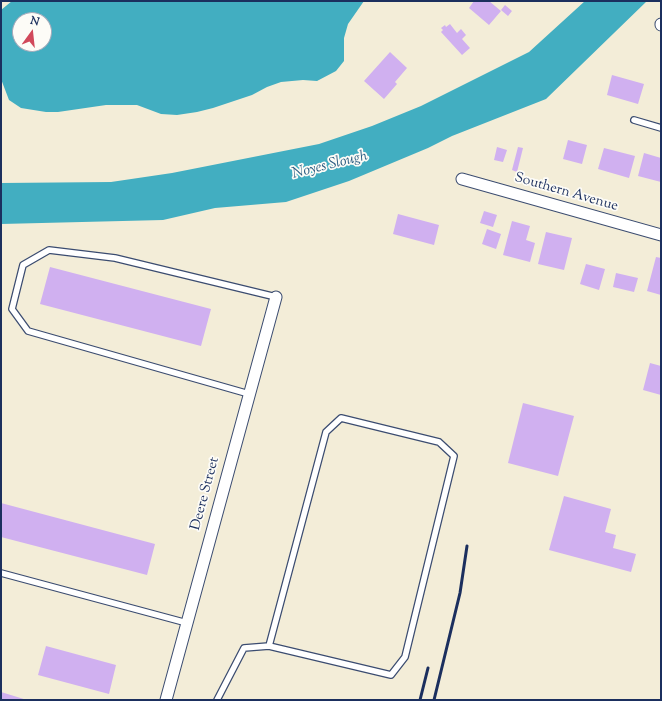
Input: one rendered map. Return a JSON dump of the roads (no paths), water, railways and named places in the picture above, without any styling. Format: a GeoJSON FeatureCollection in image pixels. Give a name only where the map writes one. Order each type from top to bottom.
{"type":"FeatureCollection","features":[{"type":"Feature","properties":{"kind":"street","name":"Southern Avenue"},"geometry":{"type":"LineString","coordinates":[[462,179],[661,235]]}},
{"type":"Feature","properties":{"kind":"street","name":"Deere Street"},"geometry":{"type":"LineString","coordinates":[[166,700],[276,297]]}},
{"type":"Feature","properties":{"kind":"lane"},"geometry":{"type":"LineString","coordinates":[[634,120],[661,128]]}},
{"type":"Feature","properties":{"kind":"lane"},"geometry":{"type":"LineString","coordinates":[[249,394],[28,331],[12,309],[22,265],[49,250],[114,258],[276,297]]}},
{"type":"Feature","properties":{"kind":"lane"},"geometry":{"type":"LineString","coordinates":[[217,700],[244,648],[269,646],[391,675],[405,657],[454,456],[439,442],[342,418],[326,432],[269,646]]}},
{"type":"Feature","properties":{"kind":"lane"},"geometry":{"type":"LineString","coordinates":[[1,573],[187,623]]}},
{"type":"Feature","properties":{"kind":"water"},"geometry":{"type":"Polygon","coordinates":[[[12,1],[364,1],[348,24],[344,38],[344,61],[336,71],[317,81],[303,80],[281,82],[252,95],[197,112],[177,115],[161,114],[137,105],[106,105],[58,112],[46,112],[21,108],[9,100],[1,79],[1,10],[12,1]]]}},
{"type":"Feature","properties":{"kind":"water","name":"Noyes Slough"},"geometry":{"type":"Polygon","coordinates":[[[585,1],[647,1],[546,99],[452,136],[428,148],[349,181],[286,202],[215,208],[163,220],[1,224],[1,183],[111,182],[172,173],[319,144],[372,126],[421,106],[529,52],[585,1]]]}},
{"type":"Feature","properties":{"kind":"railway"},"geometry":{"type":"LineString","coordinates":[[434,700],[460,593],[467,546]]}},
{"type":"Feature","properties":{"kind":"railway"},"geometry":{"type":"LineString","coordinates":[[420,700],[428,668]]}}]}
